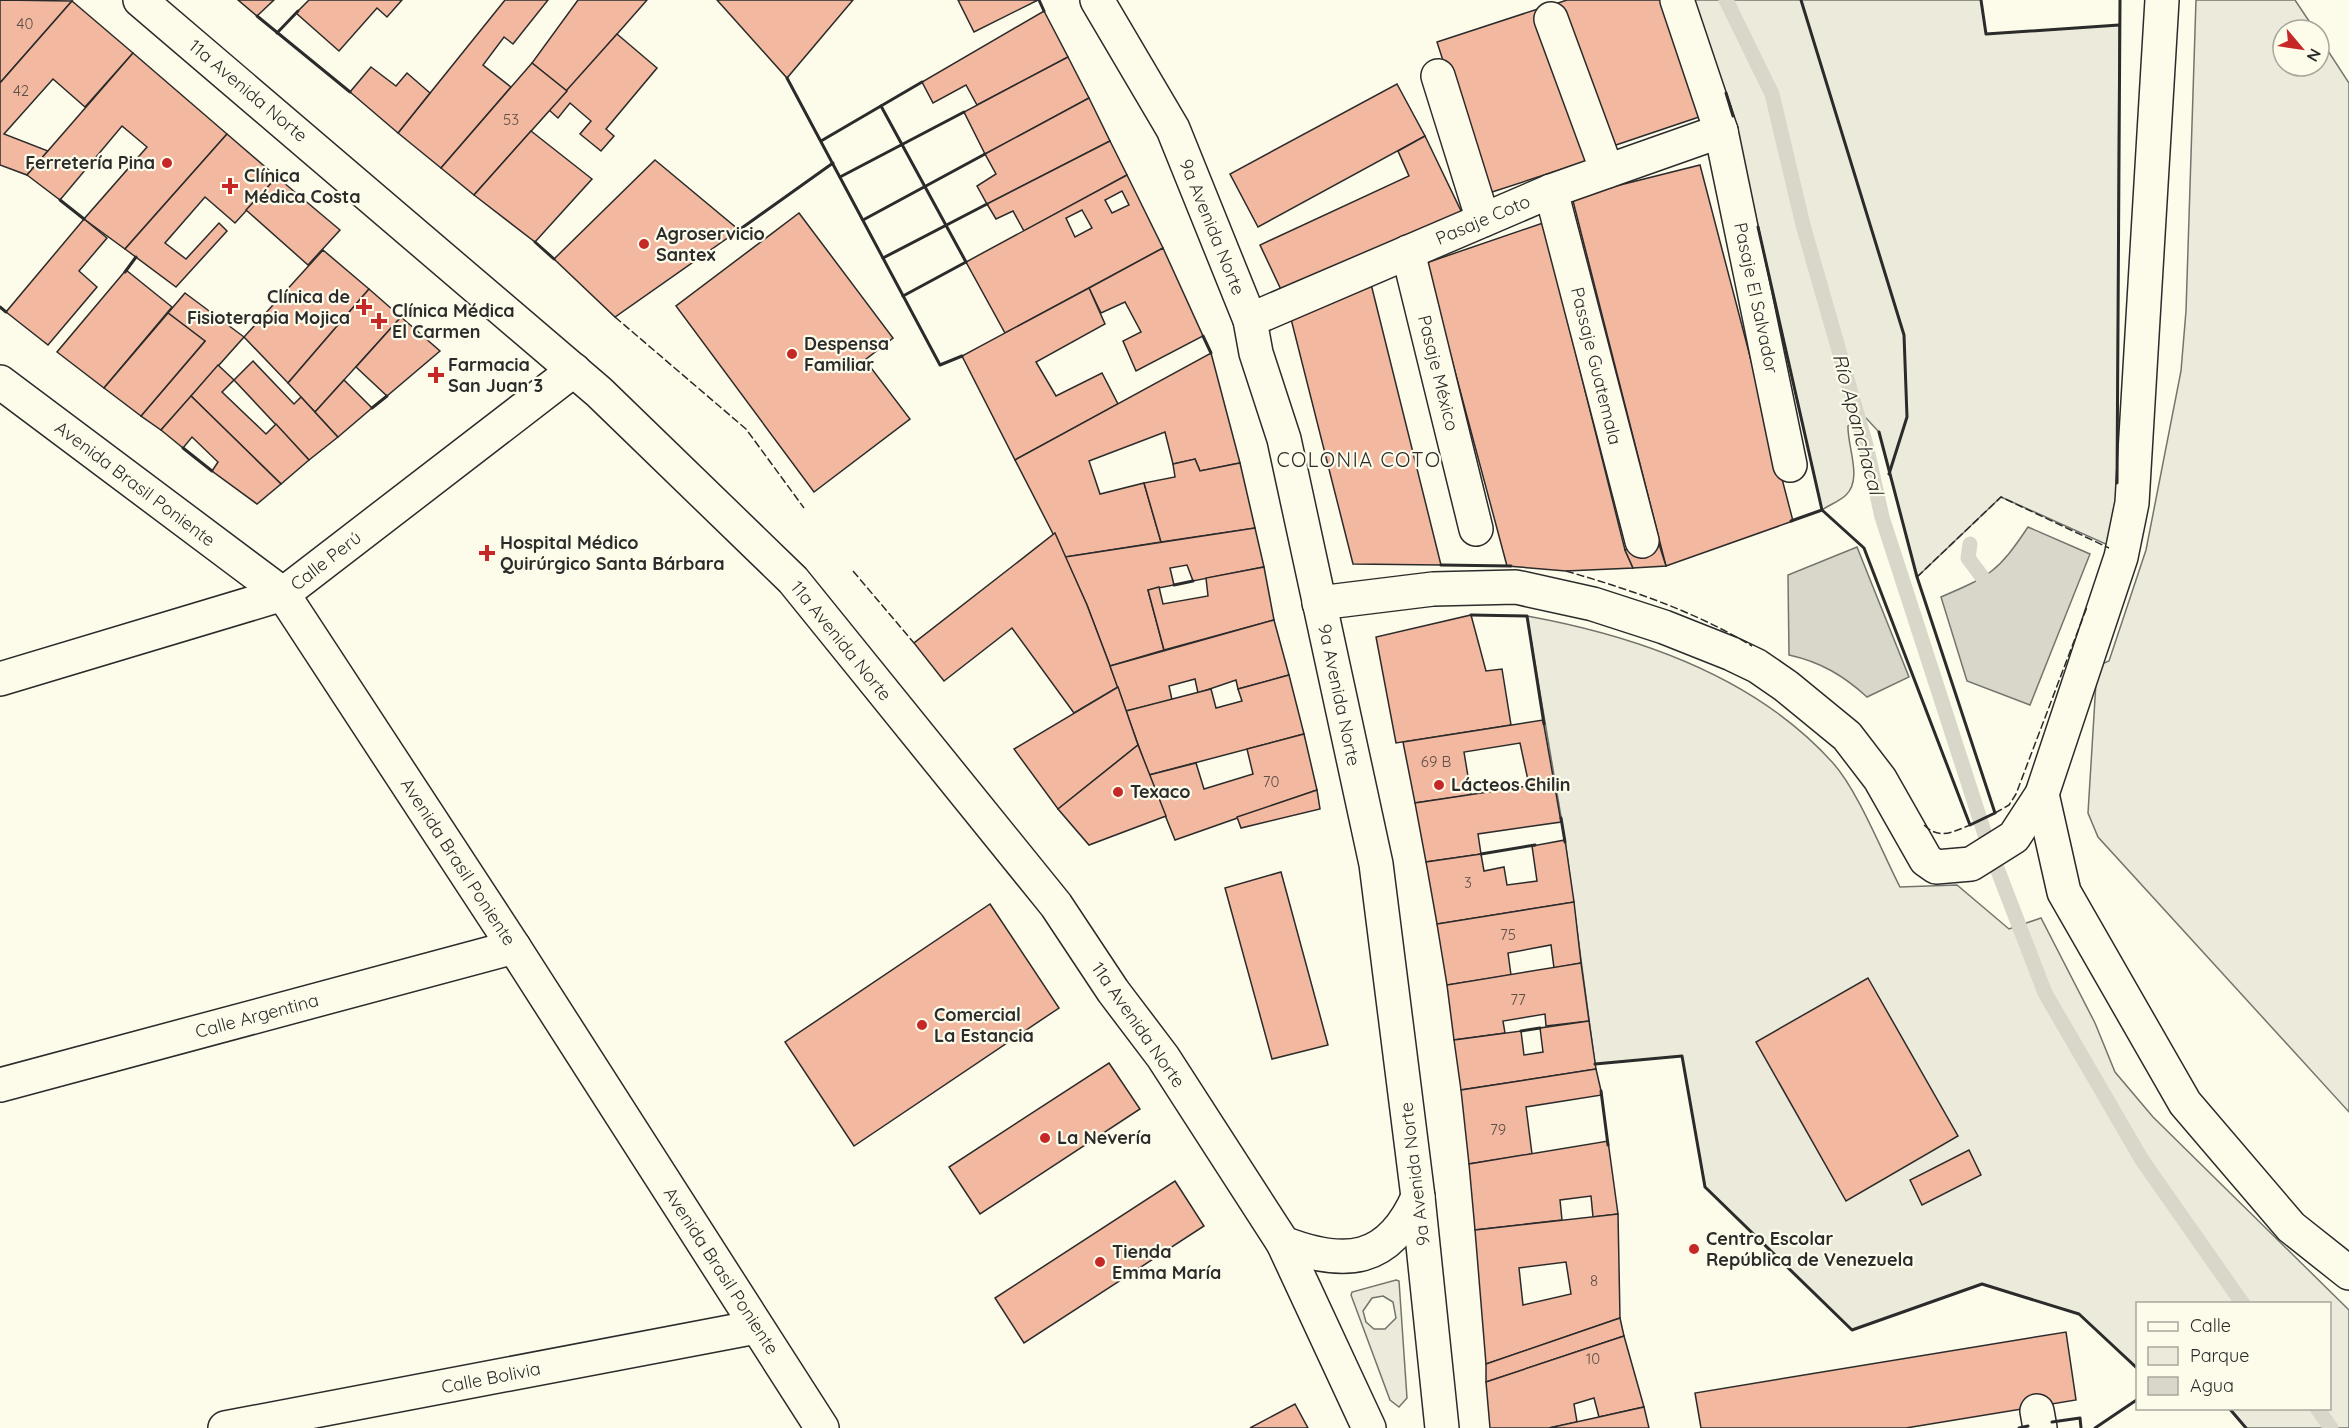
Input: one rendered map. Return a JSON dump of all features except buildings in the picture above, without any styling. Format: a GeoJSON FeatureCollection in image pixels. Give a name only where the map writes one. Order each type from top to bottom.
{"type":"FeatureCollection","features":[{"type":"Feature","properties":{"kind":"street","name":"11a Avenida Norte"},"geometry":{"type":"LineString","coordinates":[[140,0],[574,370],[793,580],[1056,905],[1113,991],[1163,1057],[1283,1243],[1369,1428]]}},
{"type":"Feature","properties":{"kind":"street","name":"9a Avenida Norte"},"geometry":{"type":"LineString","coordinates":[[1097,0],[1173,129],[1250,320],[1256,353],[1284,439],[1376,864],[1418,1197],[1442,1428]]}},
{"type":"Feature","properties":{"kind":"street","name":"Pasaje El Salvador"},"geometry":{"type":"LineString","coordinates":[[1677,0],[1721,131],[1790,465]]}},
{"type":"Feature","properties":{"kind":"street"},"geometry":{"type":"LineString","coordinates":[[1319,603],[1433,589],[1515,587],[1593,604],[1664,627],[1757,666],[1786,686],[1847,736],[1880,779],[1926,860],[1936,867],[1971,864],[2014,837],[2042,794],[2121,557],[2132,503],[2162,0]]}},
{"type":"Feature","properties":{"kind":"street"},"geometry":{"type":"LineString","coordinates":[[1551,19],[1607,171]]}},
{"type":"Feature","properties":{"kind":"street"},"geometry":{"type":"LineString","coordinates":[[1438,76],[1483,220]]}},
{"type":"Feature","properties":{"kind":"street","name":"Pasaje Coto"},"geometry":{"type":"LineString","coordinates":[[1250,320],[1551,191],[1721,131]]}},
{"type":"Feature","properties":{"kind":"street","name":"Passaje Guatemala"},"geometry":{"type":"LineString","coordinates":[[1551,191],[1641,541]]}},
{"type":"Feature","properties":{"kind":"street","name":"Pasaje México"},"geometry":{"type":"LineString","coordinates":[[1408,252],[1476,529]]}},
{"type":"Feature","properties":{"kind":"street","name":"Calle Perú"},"geometry":{"type":"LineString","coordinates":[[0,679],[283,594],[574,370]]}},
{"type":"Feature","properties":{"kind":"street","name":"Avenida Brasil Poniente"},"geometry":{"type":"LineString","coordinates":[[0,382],[283,594],[514,947],[822,1428]]}},
{"type":"Feature","properties":{"kind":"street"},"geometry":{"type":"LineString","coordinates":[[2042,794],[2064,892],[2185,1103],[2291,1227],[2349,1274]]}},
{"type":"Feature","properties":{"kind":"street","name":"Calle Argentina"},"geometry":{"type":"LineString","coordinates":[[0,1085],[514,947]]}},
{"type":"Feature","properties":{"kind":"street"},"geometry":{"type":"LineString","coordinates":[[1283,1243],[1315,1255],[1333,1258],[1371,1250],[1386,1242],[1400,1230],[1418,1197]]}},
{"type":"Feature","properties":{"kind":"street","name":"Calle Bolivia"},"geometry":{"type":"LineString","coordinates":[[225,1428],[756,1327]]}},
{"type":"Feature","properties":{"kind":"green space"},"geometry":{"type":"Polygon","coordinates":[[[1691,0],[1981,0],[1986,34],[2119,25],[2117,494],[2110,546],[2001,497],[1917,577],[1879,432],[1866,418],[1854,420],[1848,426],[1854,471],[1851,488],[1844,497],[1822,510],[1731,107],[1691,0]]]}},
{"type":"Feature","properties":{"kind":"green space"},"geometry":{"type":"Polygon","coordinates":[[[2196,0],[2295,0],[2307,18],[2271,18],[2271,78],[2331,78],[2331,55],[2349,83],[2349,1112],[2098,837],[2088,813],[2097,666],[2109,661],[2146,550],[2181,371],[2186,311],[2196,0]]]}},
{"type":"Feature","properties":{"kind":"green space"},"geometry":{"type":"Polygon","coordinates":[[[1527,616],[1610,635],[1652,649],[1731,684],[1768,707],[1802,733],[1842,775],[1860,805],[1900,887],[1957,885],[2009,929],[2041,918],[2095,1023],[2115,1072],[2153,1117],[2349,1310],[2349,1428],[2246,1428],[2230,1410],[2331,1410],[2331,1302],[2136,1302],[2136,1368],[2079,1314],[1982,1284],[1852,1330],[1705,1187],[1682,1056],[1595,1064],[1565,840],[1527,616]]]}},
{"type":"Feature","properties":{"kind":"green space"},"geometry":{"type":"Polygon","coordinates":[[[1399,1281],[1407,1398],[1399,1407],[1390,1400],[1351,1295],[1352,1292],[1399,1281]],[[1383,1296],[1372,1298],[1363,1311],[1366,1322],[1374,1329],[1385,1329],[1396,1318],[1393,1302],[1383,1296]]]}},
{"type":"Feature","properties":{"kind":"water"},"geometry":{"type":"Polygon","coordinates":[[[2028,527],[2090,554],[2030,705],[1967,681],[1941,597],[1971,584],[1992,571],[2009,554],[2028,527]]]}},
{"type":"Feature","properties":{"kind":"water"},"geometry":{"type":"Polygon","coordinates":[[[1857,547],[1909,677],[1867,697],[1831,671],[1789,655],[1788,575],[1857,547]]]}},
{"type":"Feature","properties":{"kind":"waterway","name":"Río Apanchacal"},"geometry":{"type":"LineString","coordinates":[[1726,0],[1772,94],[1803,225],[1866,445],[1882,517],[1990,850],[2045,993],[2142,1160],[2242,1302]]}},
{"type":"Feature","properties":{"kind":"waterway"},"geometry":{"type":"LineString","coordinates":[[1970,544],[1968,558],[1983,578]]}},
{"type":"Feature","properties":{"kind":"waterway"},"geometry":{"type":"LineString","coordinates":[[2318,1410],[2331,1428]]}},
{"type":"Feature","properties":{"kind":"fence"},"geometry":{"type":"LineString","coordinates":[[615,317],[746,429],[804,508]]}},
{"type":"Feature","properties":{"kind":"fence"},"geometry":{"type":"LineString","coordinates":[[1917,577],[2001,497],[2109,548]]}},
{"type":"Feature","properties":{"kind":"fence"},"geometry":{"type":"LineString","coordinates":[[853,571],[914,643]]}},
{"type":"Feature","properties":{"kind":"fence"},"geometry":{"type":"LineString","coordinates":[[1566,571],[1662,602],[1708,622],[1752,646]]}},
{"type":"Feature","properties":{"kind":"fence"},"geometry":{"type":"LineString","coordinates":[[1995,813],[2009,805],[2016,794],[2087,607]]}},
{"type":"Feature","properties":{"kind":"fence"},"geometry":{"type":"LineString","coordinates":[[1924,825],[1930,830],[1941,833],[1952,832],[1970,825]]}},
{"type":"Feature","properties":{"kind":"wall"},"geometry":{"type":"LineString","coordinates":[[1039,0],[1044,11]]}},
{"type":"Feature","properties":{"kind":"wall"},"geometry":{"type":"LineString","coordinates":[[1801,0],[1904,335],[1907,417],[1889,474]]}},
{"type":"Feature","properties":{"kind":"wall"},"geometry":{"type":"LineString","coordinates":[[1981,0],[1986,34],[2119,25]]}},
{"type":"Feature","properties":{"kind":"wall"},"geometry":{"type":"LineString","coordinates":[[2117,483],[2120,0]]}},
{"type":"Feature","properties":{"kind":"wall"},"geometry":{"type":"LineString","coordinates":[[277,33],[298,11]]}},
{"type":"Feature","properties":{"kind":"wall"},"geometry":{"type":"LineString","coordinates":[[257,16],[350,92]]}},
{"type":"Feature","properties":{"kind":"wall"},"geometry":{"type":"LineString","coordinates":[[787,78],[940,365],[962,356]]}},
{"type":"Feature","properties":{"kind":"wall"},"geometry":{"type":"LineString","coordinates":[[821,141],[922,82]]}},
{"type":"Feature","properties":{"kind":"wall"},"geometry":{"type":"LineString","coordinates":[[1726,93],[1733,116]]}},
{"type":"Feature","properties":{"kind":"wall"},"geometry":{"type":"LineString","coordinates":[[881,106],[966,262],[903,296]]}},
{"type":"Feature","properties":{"kind":"wall"},"geometry":{"type":"LineString","coordinates":[[840,177],[964,112]]}},
{"type":"Feature","properties":{"kind":"wall"},"geometry":{"type":"LineString","coordinates":[[863,220],[985,154]]}},
{"type":"Feature","properties":{"kind":"wall"},"geometry":{"type":"LineString","coordinates":[[739,230],[833,163]]}},
{"type":"Feature","properties":{"kind":"wall"},"geometry":{"type":"LineString","coordinates":[[60,200],[84,219]]}},
{"type":"Feature","properties":{"kind":"wall"},"geometry":{"type":"LineString","coordinates":[[883,258],[987,204]]}},
{"type":"Feature","properties":{"kind":"wall"},"geometry":{"type":"LineString","coordinates":[[1758,227],[1822,510],[1864,548],[1970,825],[1995,813],[1917,577],[1879,432]]}},
{"type":"Feature","properties":{"kind":"wall"},"geometry":{"type":"LineString","coordinates":[[535,242],[554,259]]}},
{"type":"Feature","properties":{"kind":"wall"},"geometry":{"type":"LineString","coordinates":[[125,272],[136,257]]}},
{"type":"Feature","properties":{"kind":"wall"},"geometry":{"type":"LineString","coordinates":[[0,307],[6,312]]}},
{"type":"Feature","properties":{"kind":"wall"},"geometry":{"type":"LineString","coordinates":[[1203,336],[1211,353]]}},
{"type":"Feature","properties":{"kind":"wall"},"geometry":{"type":"LineString","coordinates":[[372,408],[387,396]]}},
{"type":"Feature","properties":{"kind":"wall"},"geometry":{"type":"LineString","coordinates":[[183,448],[212,471]]}},
{"type":"Feature","properties":{"kind":"wall"},"geometry":{"type":"LineString","coordinates":[[1791,521],[1822,510]]}},
{"type":"Feature","properties":{"kind":"wall"},"geometry":{"type":"LineString","coordinates":[[1441,565],[1511,566]]}},
{"type":"Feature","properties":{"kind":"wall"},"geometry":{"type":"LineString","coordinates":[[1174,585],[1193,581]]}},
{"type":"Feature","properties":{"kind":"wall"},"geometry":{"type":"LineString","coordinates":[[1471,615],[1527,616],[1544,724]]}},
{"type":"Feature","properties":{"kind":"wall"},"geometry":{"type":"LineString","coordinates":[[1561,818],[1565,842]]}},
{"type":"Feature","properties":{"kind":"wall"},"geometry":{"type":"LineString","coordinates":[[1481,854],[1535,845]]}},
{"type":"Feature","properties":{"kind":"wall"},"geometry":{"type":"LineString","coordinates":[[1521,1031],[1540,1028]]}},
{"type":"Feature","properties":{"kind":"wall"},"geometry":{"type":"LineString","coordinates":[[1595,1064],[1682,1056],[1705,1187],[1852,1330],[1982,1284],[2079,1314],[2136,1367]]}},
{"type":"Feature","properties":{"kind":"wall"},"geometry":{"type":"LineString","coordinates":[[1601,1091],[1608,1145]]}},
{"type":"Feature","properties":{"kind":"wall"},"geometry":{"type":"LineString","coordinates":[[2095,1428],[2136,1400]]}},
{"type":"Feature","properties":{"kind":"wall"},"geometry":{"type":"LineString","coordinates":[[2231,1410],[2246,1428]]}},
{"type":"Feature","properties":{"kind":"wall"},"geometry":{"type":"LineString","coordinates":[[2052,1422],[2080,1418],[2081,1428]]}},
{"type":"Feature","properties":{"kind":"wall"},"geometry":{"type":"LineString","coordinates":[[2019,1428],[2028,1426]]}},
{"type":"Feature","properties":{"kind":"place","name":"Ferretería Pina"},"geometry":{"type":"Point","coordinates":[167,163]}},
{"type":"Feature","properties":{"kind":"place","name":"Clínica Médica Costa"},"geometry":{"type":"Point","coordinates":[230,186]}},
{"type":"Feature","properties":{"kind":"place","name":"Agroservicio Santex"},"geometry":{"type":"Point","coordinates":[644,244]}},
{"type":"Feature","properties":{"kind":"place","name":"Clínica de Fisioterapia Mojica"},"geometry":{"type":"Point","coordinates":[364,307]}},
{"type":"Feature","properties":{"kind":"place","name":"Clínica Médica El Carmen"},"geometry":{"type":"Point","coordinates":[379,321]}},
{"type":"Feature","properties":{"kind":"place","name":"Despensa Familiar"},"geometry":{"type":"Point","coordinates":[792,354]}},
{"type":"Feature","properties":{"kind":"place","name":"Farmacia San Juan 3"},"geometry":{"type":"Point","coordinates":[436,375]}},
{"type":"Feature","properties":{"kind":"place","name":"Hospital Médico Quirúrgico Santa Bárbara"},"geometry":{"type":"Point","coordinates":[487,553]}},
{"type":"Feature","properties":{"kind":"place","name":"Lácteos Chilin"},"geometry":{"type":"Point","coordinates":[1439,785]}},
{"type":"Feature","properties":{"kind":"place","name":"Texaco"},"geometry":{"type":"Point","coordinates":[1118,792]}},
{"type":"Feature","properties":{"kind":"place","name":"Comercial La Estancia"},"geometry":{"type":"Point","coordinates":[922,1025]}},
{"type":"Feature","properties":{"kind":"place","name":"La Nevería"},"geometry":{"type":"Point","coordinates":[1045,1138]}},
{"type":"Feature","properties":{"kind":"place","name":"Centro Escolar República de Venezuela"},"geometry":{"type":"Point","coordinates":[1694,1249]}},
{"type":"Feature","properties":{"kind":"place","name":"Tienda Emma María"},"geometry":{"type":"Point","coordinates":[1100,1262]}},
{"type":"Feature","properties":{"kind":"district","name":"COLONIA COTO"},"geometry":{"type":"Point","coordinates":[1359,460]}}]}
